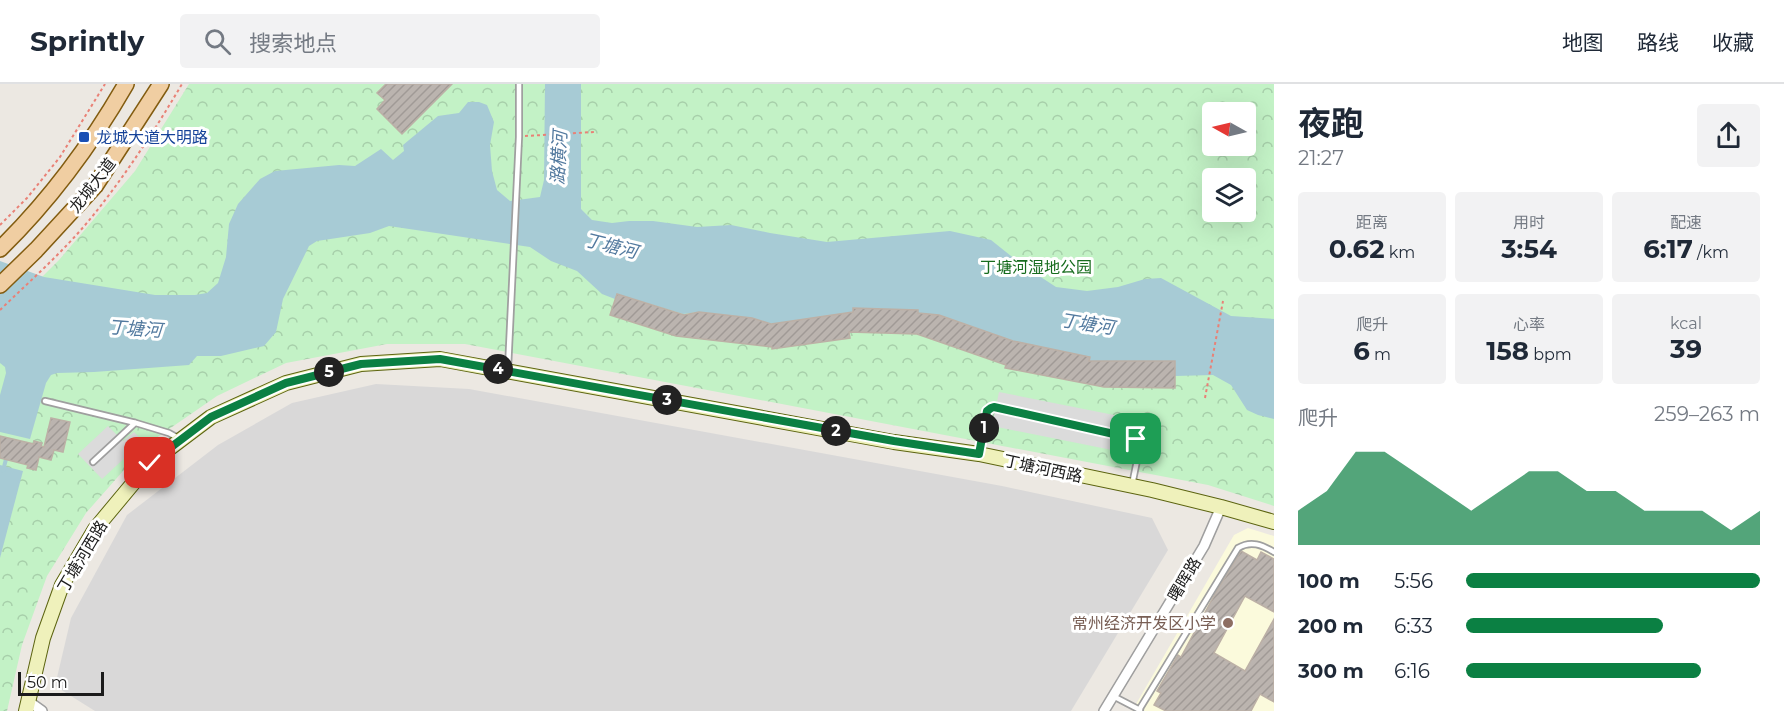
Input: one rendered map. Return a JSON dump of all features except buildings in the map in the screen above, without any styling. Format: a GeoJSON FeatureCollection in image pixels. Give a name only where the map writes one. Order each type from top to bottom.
{"type":"FeatureCollection","features":[{"type":"Feature","properties":{"kind":"main road","name":"龙城大道"},"geometry":{"type":"LineString","coordinates":[[3,246],[65,177],[110,112],[126,84]]}},
{"type":"Feature","properties":{"kind":"main road","name":"龙城大道"},"geometry":{"type":"LineString","coordinates":[[0,285],[95,186],[161,84]]}},
{"type":"Feature","properties":{"kind":"street","name":"丁塘河西路"},"geometry":{"type":"LineString","coordinates":[[27,706],[43,638],[62,585],[95,529],[150,463],[211,417],[286,383],[361,364],[440,359],[894,441],[979,454],[1132,486],[1274,522]]}},
{"type":"Feature","properties":{"kind":"street","name":"曙晖路"},"geometry":{"type":"LineString","coordinates":[[1104,711],[1203,546],[1221,507]]}},
{"type":"Feature","properties":{"kind":"street"},"geometry":{"type":"LineString","coordinates":[[27,706],[42,711]]}},
{"type":"Feature","properties":{"kind":"lane"},"geometry":{"type":"LineString","coordinates":[[508,371],[517,193],[519,84]]}},
{"type":"Feature","properties":{"kind":"lane"},"geometry":{"type":"LineString","coordinates":[[45,400],[170,433],[181,440]]}},
{"type":"Feature","properties":{"kind":"lane"},"geometry":{"type":"LineString","coordinates":[[979,454],[987,411],[994,407],[1136,439],[1140,446],[1132,486]]}},
{"type":"Feature","properties":{"kind":"lane"},"geometry":{"type":"LineString","coordinates":[[93,462],[136,423]]}},
{"type":"Feature","properties":{"kind":"lane"},"geometry":{"type":"LineString","coordinates":[[1113,696],[1140,710],[1238,548],[1246,543],[1256,544],[1274,552]]}},
{"type":"Feature","properties":{"kind":"path"},"geometry":{"type":"LineString","coordinates":[[0,225],[27,198],[60,157],[105,84]]}},
{"type":"Feature","properties":{"kind":"path"},"geometry":{"type":"LineString","coordinates":[[0,310],[54,258],[90,219],[121,179],[182,84]]}},
{"type":"Feature","properties":{"kind":"path"},"geometry":{"type":"LineString","coordinates":[[519,136],[594,132]]}},
{"type":"Feature","properties":{"kind":"path"},"geometry":{"type":"LineString","coordinates":[[1205,398],[1223,301]]}},
{"type":"Feature","properties":{"kind":"shaded area"},"geometry":{"type":"Polygon","coordinates":[[[376,384],[469,389],[1002,486],[1152,518],[1168,550],[1071,711],[95,711],[55,686],[71,618],[127,515],[218,445],[292,403],[376,384]]]}},
{"type":"Feature","properties":{"kind":"shaded area"},"geometry":{"type":"Polygon","coordinates":[[[999,392],[1134,419],[1127,453],[992,426],[999,392]]]}},
{"type":"Feature","properties":{"kind":"shaded area"},"geometry":{"type":"Polygon","coordinates":[[[108,426],[123,441],[134,432],[143,441],[102,479],[78,454],[108,426]]]}},
{"type":"Feature","properties":{"kind":"shaded area","name":"常州经济开发区小学"},"geometry":{"type":"Polygon","coordinates":[[[1248,528],[1274,536],[1274,711],[1132,711],[1234,535],[1248,528]]]}},
{"type":"Feature","properties":{"kind":"green space","name":"丁塘河湿地公园"},"geometry":{"type":"Polygon","coordinates":[[[189,84],[1274,84],[1274,506],[1208,485],[465,344],[387,344],[286,363],[217,396],[146,445],[86,513],[47,576],[22,645],[7,711],[0,711],[0,319],[59,260],[135,171],[189,84]]]}},
{"type":"Feature","properties":{"kind":"water"},"geometry":{"type":"Polygon","coordinates":[[[545,84],[581,84],[581,209],[592,220],[612,223],[653,221],[697,227],[731,225],[827,242],[950,231],[991,240],[1021,264],[1056,287],[1087,291],[1161,278],[1231,316],[1274,319],[1274,419],[1247,410],[1231,385],[1213,375],[1175,376],[1097,367],[1011,341],[939,315],[930,314],[918,322],[918,310],[853,308],[853,314],[769,324],[752,318],[699,312],[683,314],[617,294],[615,299],[602,294],[577,271],[551,261],[530,247],[389,226],[370,233],[317,241],[309,246],[283,299],[276,332],[264,346],[221,356],[197,356],[189,365],[57,373],[51,375],[46,383],[30,439],[0,432],[0,395],[6,373],[5,367],[0,363],[0,261],[44,277],[155,295],[207,293],[218,283],[226,257],[229,224],[238,204],[260,179],[275,171],[339,165],[355,166],[381,149],[393,160],[404,151],[403,145],[438,116],[459,113],[468,102],[487,105],[494,122],[490,145],[492,171],[497,190],[510,201],[540,197],[544,180],[545,84]]]}},
{"type":"Feature","properties":{"kind":"water"},"geometry":{"type":"Polygon","coordinates":[[[0,465],[23,471],[0,558],[0,465]]]}},
{"type":"Feature","properties":{"kind":"waterway"},"geometry":{"type":"LineString","coordinates":[[3,471],[7,455]]}},
{"type":"Feature","properties":{"kind":"place","name":"龙城大道大明路"},"geometry":{"type":"Point","coordinates":[84,137]}},
{"type":"Feature","properties":{"kind":"place","name":"常州经济开发区小学"},"geometry":{"type":"Point","coordinates":[1228,623]}},
{"type":"Feature","properties":{"kind":"route"},"geometry":{"type":"LineString","coordinates":[[150,463],[211,417],[286,383],[361,364],[440,359],[894,441],[979,454],[987,411],[994,407],[1136,439]]}},
{"type":"Feature","properties":{"kind":"water label","name":"潞横河"},"geometry":{"type":"Point","coordinates":[559,158]}},
{"type":"Feature","properties":{"kind":"water label","name":"丁塘河"},"geometry":{"type":"Point","coordinates":[611,246]}},
{"type":"Feature","properties":{"kind":"water label","name":"丁塘河"},"geometry":{"type":"Point","coordinates":[1087,324]}},
{"type":"Feature","properties":{"kind":"water label","name":"丁塘河"},"geometry":{"type":"Point","coordinates":[135,329]}}]}
